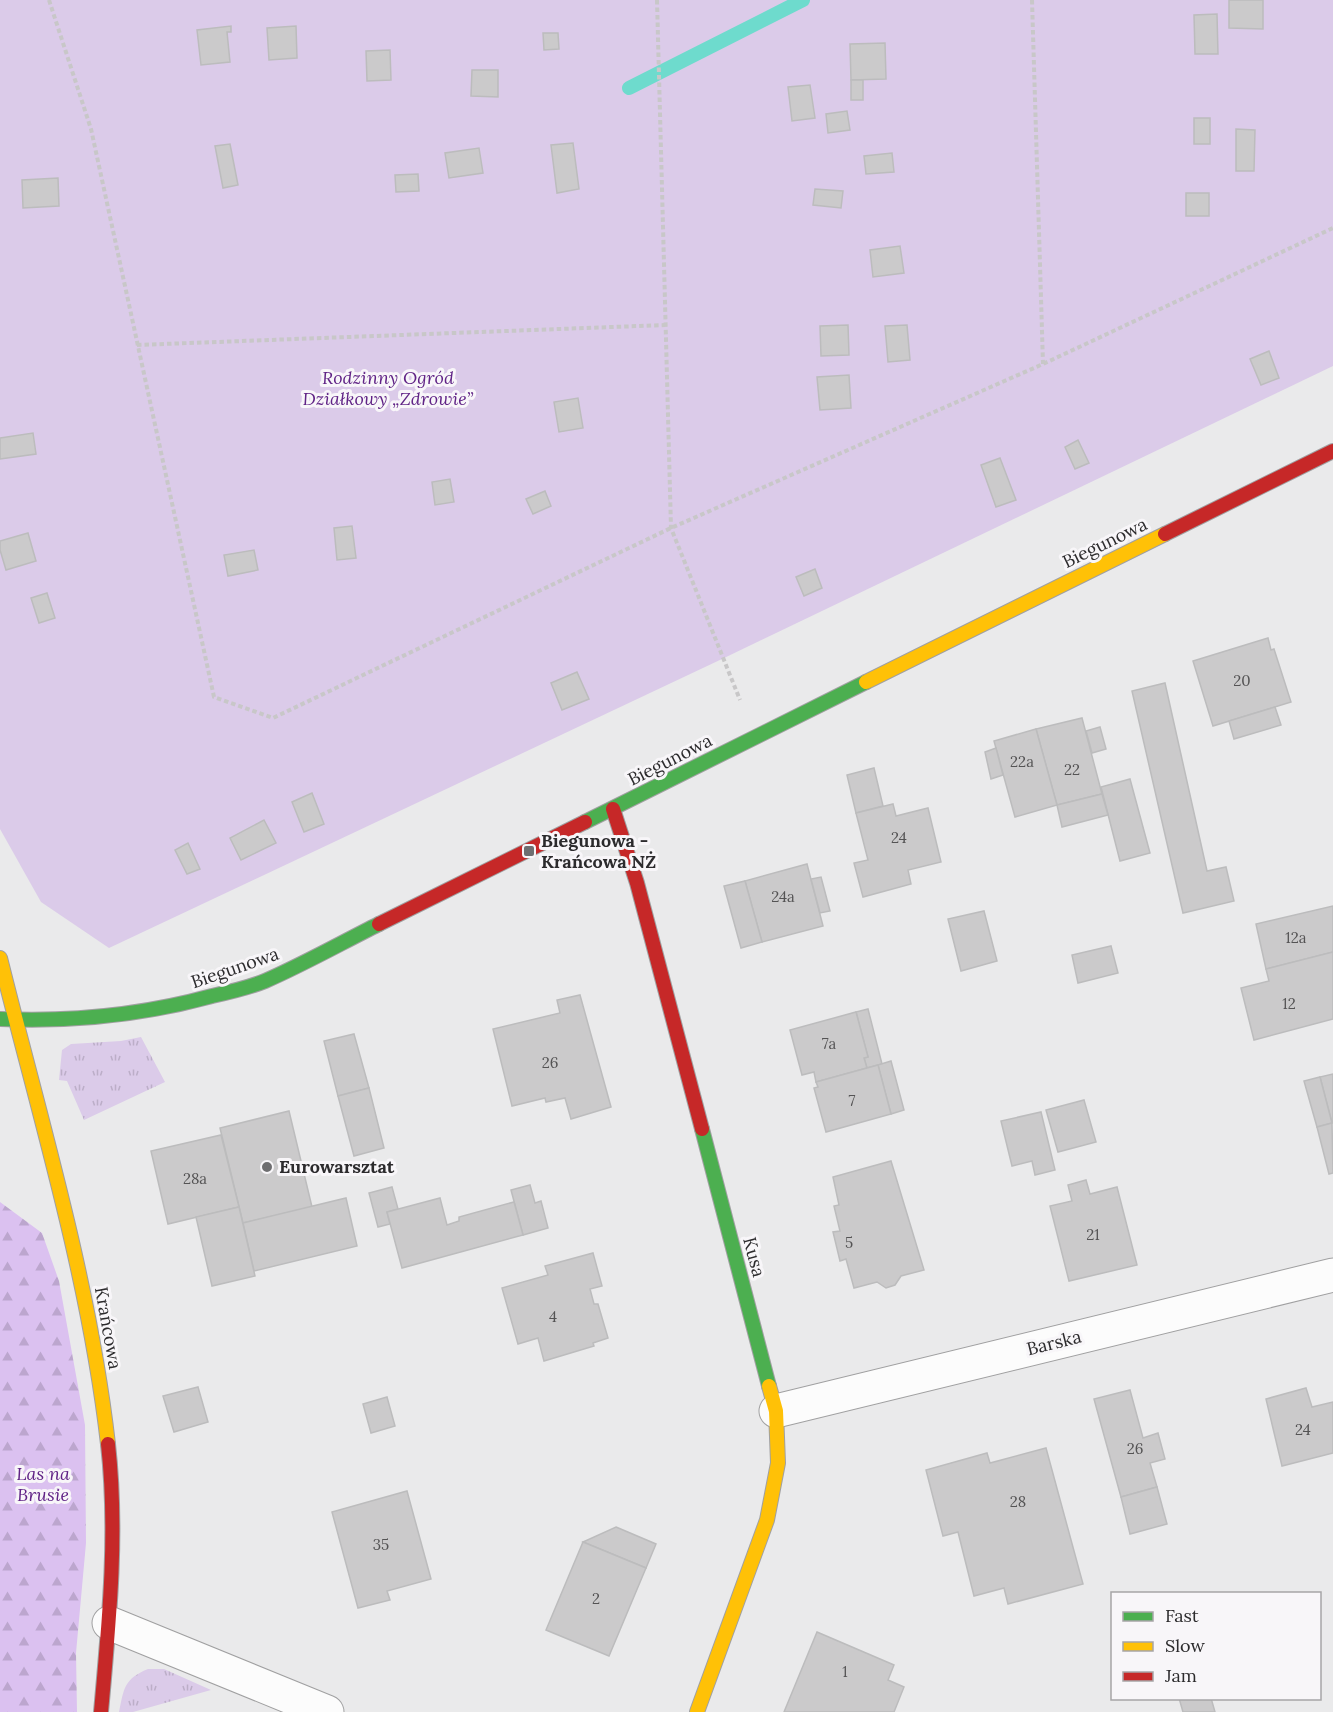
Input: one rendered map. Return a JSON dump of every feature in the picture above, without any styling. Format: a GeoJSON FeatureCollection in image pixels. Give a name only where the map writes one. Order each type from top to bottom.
{"type":"FeatureCollection","features":[{"type":"Feature","properties":{"kind":"street","name":"Biegunowa"},"geometry":{"type":"LineString","coordinates":[[0,1019],[77,1018],[138,1012],[202,1000],[264,981],[613,809],[835,696],[1330,460]]}},
{"type":"Feature","properties":{"kind":"street","name":"Kusa"},"geometry":{"type":"LineString","coordinates":[[613,809],[637,883],[776,1411],[778,1463],[768,1520],[697,1712]]}},
{"type":"Feature","properties":{"kind":"street","name":"Krańcowa"},"geometry":{"type":"LineString","coordinates":[[0,958],[86,1302],[110,1462],[112,1557],[101,1712]]}},
{"type":"Feature","properties":{"kind":"street","name":"Barska"},"geometry":{"type":"LineString","coordinates":[[776,1411],[1333,1275]]}},
{"type":"Feature","properties":{"kind":"street"},"geometry":{"type":"LineString","coordinates":[[109,1623],[327,1712]]}},
{"type":"Feature","properties":{"kind":"path"},"geometry":{"type":"LineString","coordinates":[[49,0],[91,129],[214,697],[273,718],[671,528],[1042,364],[1333,228]]}},
{"type":"Feature","properties":{"kind":"path"},"geometry":{"type":"LineString","coordinates":[[657,0],[671,528],[722,659]]}},
{"type":"Feature","properties":{"kind":"path"},"geometry":{"type":"LineString","coordinates":[[1032,0],[1042,364]]}},
{"type":"Feature","properties":{"kind":"path"},"geometry":{"type":"LineString","coordinates":[[137,345],[665,325]]}},
{"type":"Feature","properties":{"kind":"green space","name":"Rodzinny Ogród Działkowy „Zdrowie”"},"geometry":{"type":"Polygon","coordinates":[[[0,0],[1333,0],[1333,366],[722,659],[109,948],[41,902],[0,829],[0,0]]]}},
{"type":"Feature","properties":{"kind":"green space"},"geometry":{"type":"Polygon","coordinates":[[[141,1037],[165,1082],[84,1120],[67,1081],[59,1080],[62,1050],[71,1044],[121,1041],[141,1037]]]}},
{"type":"Feature","properties":{"kind":"green space","name":"Las na Brusie"},"geometry":{"type":"Polygon","coordinates":[[[0,1202],[42,1233],[59,1281],[85,1425],[86,1543],[76,1653],[77,1712],[0,1712],[0,1202]]]}},
{"type":"Feature","properties":{"kind":"green space"},"geometry":{"type":"Polygon","coordinates":[[[148,1669],[164,1669],[211,1690],[133,1712],[119,1712],[126,1685],[148,1669]]]}},
{"type":"Feature","properties":{"kind":"building"},"geometry":{"type":"Polygon","coordinates":[[[1229,0],[1263,0],[1263,29],[1229,28],[1229,0]]]}},
{"type":"Feature","properties":{"kind":"building"},"geometry":{"type":"Polygon","coordinates":[[[1217,14],[1218,54],[1195,54],[1194,15],[1217,14]]]}},
{"type":"Feature","properties":{"kind":"building"},"geometry":{"type":"Polygon","coordinates":[[[231,26],[231,32],[227,32],[230,62],[201,65],[197,30],[231,26]]]}},
{"type":"Feature","properties":{"kind":"building"},"geometry":{"type":"Polygon","coordinates":[[[296,26],[297,58],[269,60],[267,28],[296,26]]]}},
{"type":"Feature","properties":{"kind":"building"},"geometry":{"type":"Polygon","coordinates":[[[543,33],[558,33],[559,49],[544,50],[543,33]]]}},
{"type":"Feature","properties":{"kind":"building"},"geometry":{"type":"Polygon","coordinates":[[[885,43],[886,79],[851,80],[850,44],[885,43]]]}},
{"type":"Feature","properties":{"kind":"building"},"geometry":{"type":"Polygon","coordinates":[[[390,50],[391,80],[367,81],[366,51],[390,50]]]}},
{"type":"Feature","properties":{"kind":"building"},"geometry":{"type":"Polygon","coordinates":[[[472,70],[498,70],[498,97],[471,96],[472,70]]]}},
{"type":"Feature","properties":{"kind":"building"},"geometry":{"type":"Polygon","coordinates":[[[851,80],[863,80],[863,100],[851,100],[851,80]]]}},
{"type":"Feature","properties":{"kind":"building"},"geometry":{"type":"Polygon","coordinates":[[[810,85],[815,118],[792,121],[788,87],[810,85]]]}},
{"type":"Feature","properties":{"kind":"building"},"geometry":{"type":"Polygon","coordinates":[[[847,111],[850,130],[828,133],[826,114],[847,111]]]}},
{"type":"Feature","properties":{"kind":"building"},"geometry":{"type":"Polygon","coordinates":[[[1194,118],[1210,118],[1210,144],[1194,144],[1194,118]]]}},
{"type":"Feature","properties":{"kind":"building"},"geometry":{"type":"Polygon","coordinates":[[[1236,129],[1255,130],[1254,171],[1236,171],[1236,129]]]}},
{"type":"Feature","properties":{"kind":"building"},"geometry":{"type":"Polygon","coordinates":[[[573,143],[579,189],[557,193],[551,145],[573,143]]]}},
{"type":"Feature","properties":{"kind":"building"},"geometry":{"type":"Polygon","coordinates":[[[230,144],[238,185],[223,188],[215,146],[230,144]]]}},
{"type":"Feature","properties":{"kind":"building"},"geometry":{"type":"Polygon","coordinates":[[[479,148],[483,173],[449,178],[445,153],[479,148]]]}},
{"type":"Feature","properties":{"kind":"building"},"geometry":{"type":"Polygon","coordinates":[[[892,153],[894,172],[866,174],[864,156],[892,153]]]}},
{"type":"Feature","properties":{"kind":"building"},"geometry":{"type":"Polygon","coordinates":[[[418,174],[419,191],[396,192],[395,175],[418,174]]]}},
{"type":"Feature","properties":{"kind":"building"},"geometry":{"type":"Polygon","coordinates":[[[58,178],[59,206],[23,208],[22,180],[58,178]]]}},
{"type":"Feature","properties":{"kind":"building"},"geometry":{"type":"Polygon","coordinates":[[[815,189],[843,191],[841,208],[813,205],[815,189]]]}},
{"type":"Feature","properties":{"kind":"building"},"geometry":{"type":"Polygon","coordinates":[[[1186,193],[1209,193],[1209,216],[1186,216],[1186,193]]]}},
{"type":"Feature","properties":{"kind":"building"},"geometry":{"type":"Polygon","coordinates":[[[900,246],[904,273],[873,277],[870,250],[900,246]]]}},
{"type":"Feature","properties":{"kind":"building"},"geometry":{"type":"Polygon","coordinates":[[[848,325],[849,355],[821,356],[820,326],[848,325]]]}},
{"type":"Feature","properties":{"kind":"building"},"geometry":{"type":"Polygon","coordinates":[[[907,325],[910,360],[888,362],[885,326],[907,325]]]}},
{"type":"Feature","properties":{"kind":"building"},"geometry":{"type":"Polygon","coordinates":[[[1269,351],[1279,378],[1261,385],[1250,359],[1269,351]]]}},
{"type":"Feature","properties":{"kind":"building"},"geometry":{"type":"Polygon","coordinates":[[[849,375],[851,408],[820,410],[817,377],[849,375]]]}},
{"type":"Feature","properties":{"kind":"building"},"geometry":{"type":"Polygon","coordinates":[[[578,398],[583,428],[559,432],[554,402],[578,398]]]}},
{"type":"Feature","properties":{"kind":"building"},"geometry":{"type":"Polygon","coordinates":[[[33,433],[36,454],[0,459],[0,438],[33,433]]]}},
{"type":"Feature","properties":{"kind":"building"},"geometry":{"type":"Polygon","coordinates":[[[1078,440],[1089,463],[1075,469],[1065,447],[1078,440]]]}},
{"type":"Feature","properties":{"kind":"building"},"geometry":{"type":"Polygon","coordinates":[[[1000,458],[1016,500],[996,507],[981,465],[1000,458]]]}},
{"type":"Feature","properties":{"kind":"building"},"geometry":{"type":"Polygon","coordinates":[[[450,479],[454,502],[435,505],[432,482],[450,479]]]}},
{"type":"Feature","properties":{"kind":"building"},"geometry":{"type":"Polygon","coordinates":[[[545,491],[551,506],[533,514],[526,499],[545,491]]]}},
{"type":"Feature","properties":{"kind":"building"},"geometry":{"type":"Polygon","coordinates":[[[352,526],[356,558],[337,560],[334,528],[352,526]]]}},
{"type":"Feature","properties":{"kind":"building"},"geometry":{"type":"Polygon","coordinates":[[[28,533],[36,561],[6,570],[0,550],[0,541],[28,533]]]}},
{"type":"Feature","properties":{"kind":"building"},"geometry":{"type":"Polygon","coordinates":[[[254,550],[258,570],[228,576],[224,555],[254,550]]]}},
{"type":"Feature","properties":{"kind":"building"},"geometry":{"type":"Polygon","coordinates":[[[815,569],[822,588],[804,596],[796,577],[815,569]]]}},
{"type":"Feature","properties":{"kind":"building"},"geometry":{"type":"Polygon","coordinates":[[[47,593],[55,618],[39,623],[31,598],[47,593]]]}},
{"type":"Feature","properties":{"kind":"building"},"geometry":{"type":"Polygon","coordinates":[[[1268,638],[1271,650],[1274,649],[1291,702],[1213,726],[1193,661],[1268,638]]]}},
{"type":"Feature","properties":{"kind":"building"},"geometry":{"type":"Polygon","coordinates":[[[577,672],[589,699],[562,710],[551,683],[577,672]]]}},
{"type":"Feature","properties":{"kind":"building"},"geometry":{"type":"Polygon","coordinates":[[[1165,683],[1207,871],[1226,867],[1234,901],[1183,913],[1132,691],[1165,683]]]}},
{"type":"Feature","properties":{"kind":"building"},"geometry":{"type":"Polygon","coordinates":[[[1275,707],[1281,725],[1234,739],[1229,721],[1275,707]]]}},
{"type":"Feature","properties":{"kind":"building"},"geometry":{"type":"Polygon","coordinates":[[[1082,718],[1102,794],[1057,805],[1036,729],[1082,718]]]}},
{"type":"Feature","properties":{"kind":"building"},"geometry":{"type":"Polygon","coordinates":[[[1100,727],[1106,749],[1092,753],[1086,731],[1100,727]]]}},
{"type":"Feature","properties":{"kind":"building"},"geometry":{"type":"Polygon","coordinates":[[[1036,729],[1057,805],[1015,817],[994,741],[1036,729]]]}},
{"type":"Feature","properties":{"kind":"building"},"geometry":{"type":"Polygon","coordinates":[[[996,748],[1003,775],[991,779],[985,752],[996,748]]]}},
{"type":"Feature","properties":{"kind":"building"},"geometry":{"type":"Polygon","coordinates":[[[874,768],[883,806],[856,813],[847,775],[874,768]]]}},
{"type":"Feature","properties":{"kind":"building"},"geometry":{"type":"Polygon","coordinates":[[[1130,779],[1150,853],[1120,861],[1101,787],[1130,779]]]}},
{"type":"Feature","properties":{"kind":"building"},"geometry":{"type":"Polygon","coordinates":[[[312,793],[324,824],[304,832],[292,802],[312,793]]]}},
{"type":"Feature","properties":{"kind":"building"},"geometry":{"type":"Polygon","coordinates":[[[1102,794],[1108,815],[1062,827],[1057,805],[1102,794]]]}},
{"type":"Feature","properties":{"kind":"building"},"geometry":{"type":"Polygon","coordinates":[[[893,804],[896,816],[928,808],[941,862],[908,870],[911,884],[863,897],[854,863],[868,860],[856,813],[893,804]]]}},
{"type":"Feature","properties":{"kind":"building"},"geometry":{"type":"Polygon","coordinates":[[[264,820],[276,843],[241,860],[230,838],[264,820]]]}},
{"type":"Feature","properties":{"kind":"building"},"geometry":{"type":"Polygon","coordinates":[[[188,843],[200,869],[187,874],[175,850],[188,843]]]}},
{"type":"Feature","properties":{"kind":"building"},"geometry":{"type":"Polygon","coordinates":[[[807,864],[823,926],[762,942],[745,881],[807,864]]]}},
{"type":"Feature","properties":{"kind":"building"},"geometry":{"type":"Polygon","coordinates":[[[821,877],[830,911],[820,913],[811,879],[821,877]]]}},
{"type":"Feature","properties":{"kind":"building"},"geometry":{"type":"Polygon","coordinates":[[[745,881],[762,942],[741,948],[724,886],[745,881]]]}},
{"type":"Feature","properties":{"kind":"building"},"geometry":{"type":"Polygon","coordinates":[[[1333,906],[1333,952],[1266,969],[1256,924],[1333,906]]]}},
{"type":"Feature","properties":{"kind":"building"},"geometry":{"type":"Polygon","coordinates":[[[984,911],[997,961],[961,971],[948,919],[984,911]]]}},
{"type":"Feature","properties":{"kind":"building"},"geometry":{"type":"Polygon","coordinates":[[[1111,946],[1118,973],[1078,983],[1072,955],[1111,946]]]}},
{"type":"Feature","properties":{"kind":"building"},"geometry":{"type":"Polygon","coordinates":[[[1333,952],[1333,1019],[1254,1040],[1241,988],[1269,981],[1266,969],[1333,952]]]}},
{"type":"Feature","properties":{"kind":"building"},"geometry":{"type":"Polygon","coordinates":[[[580,995],[611,1107],[571,1119],[565,1098],[546,1102],[545,1098],[512,1106],[493,1029],[560,1013],[557,1000],[580,995]]]}},
{"type":"Feature","properties":{"kind":"building"},"geometry":{"type":"Polygon","coordinates":[[[868,1009],[882,1064],[867,1068],[864,1058],[868,1057],[856,1012],[868,1009]]]}},
{"type":"Feature","properties":{"kind":"building"},"geometry":{"type":"Polygon","coordinates":[[[856,1012],[868,1057],[864,1058],[867,1068],[816,1082],[814,1072],[802,1075],[790,1030],[856,1012]]]}},
{"type":"Feature","properties":{"kind":"building"},"geometry":{"type":"Polygon","coordinates":[[[354,1034],[369,1088],[338,1096],[324,1041],[354,1034]]]}},
{"type":"Feature","properties":{"kind":"building"},"geometry":{"type":"Polygon","coordinates":[[[891,1061],[904,1110],[891,1114],[878,1065],[891,1061]]]}},
{"type":"Feature","properties":{"kind":"building"},"geometry":{"type":"Polygon","coordinates":[[[878,1065],[891,1114],[826,1132],[814,1088],[818,1087],[816,1082],[878,1065]]]}},
{"type":"Feature","properties":{"kind":"building"},"geometry":{"type":"Polygon","coordinates":[[[1333,1074],[1333,1123],[1332,1123],[1320,1077],[1333,1074]]]}},
{"type":"Feature","properties":{"kind":"building"},"geometry":{"type":"Polygon","coordinates":[[[1320,1077],[1332,1123],[1317,1127],[1304,1081],[1320,1077]]]}},
{"type":"Feature","properties":{"kind":"building"},"geometry":{"type":"Polygon","coordinates":[[[369,1088],[384,1148],[354,1156],[338,1096],[369,1088]]]}},
{"type":"Feature","properties":{"kind":"building"},"geometry":{"type":"Polygon","coordinates":[[[1084,1100],[1096,1142],[1058,1152],[1046,1110],[1084,1100]]]}},
{"type":"Feature","properties":{"kind":"building"},"geometry":{"type":"Polygon","coordinates":[[[289,1111],[312,1207],[243,1223],[220,1128],[289,1111]]]}},
{"type":"Feature","properties":{"kind":"building"},"geometry":{"type":"Polygon","coordinates":[[[1041,1112],[1055,1170],[1035,1175],[1032,1161],[1012,1166],[1001,1121],[1041,1112]]]}},
{"type":"Feature","properties":{"kind":"building"},"geometry":{"type":"Polygon","coordinates":[[[1332,1123],[1333,1173],[1329,1174],[1317,1127],[1332,1123]]]}},
{"type":"Feature","properties":{"kind":"building"},"geometry":{"type":"Polygon","coordinates":[[[221,1135],[239,1207],[168,1224],[151,1151],[221,1135]]]}},
{"type":"Feature","properties":{"kind":"building"},"geometry":{"type":"Polygon","coordinates":[[[891,1161],[924,1270],[901,1276],[895,1285],[886,1288],[877,1282],[854,1288],[846,1259],[840,1261],[833,1232],[840,1231],[834,1206],[839,1205],[833,1177],[891,1161]]]}},
{"type":"Feature","properties":{"kind":"building"},"geometry":{"type":"Polygon","coordinates":[[[1086,1180],[1090,1194],[1117,1187],[1137,1265],[1069,1281],[1050,1206],[1072,1201],[1068,1185],[1086,1180]]]}},
{"type":"Feature","properties":{"kind":"building"},"geometry":{"type":"Polygon","coordinates":[[[530,1185],[535,1203],[541,1201],[548,1228],[523,1235],[511,1190],[530,1185]]]}},
{"type":"Feature","properties":{"kind":"building"},"geometry":{"type":"Polygon","coordinates":[[[392,1187],[398,1209],[387,1212],[390,1224],[378,1227],[369,1193],[392,1187]]]}},
{"type":"Feature","properties":{"kind":"building"},"geometry":{"type":"Polygon","coordinates":[[[346,1198],[357,1246],[254,1271],[243,1223],[346,1198]]]}},
{"type":"Feature","properties":{"kind":"building"},"geometry":{"type":"Polygon","coordinates":[[[440,1198],[447,1225],[459,1221],[459,1217],[514,1202],[523,1235],[402,1268],[387,1212],[440,1198]]]}},
{"type":"Feature","properties":{"kind":"building"},"geometry":{"type":"Polygon","coordinates":[[[239,1207],[255,1276],[212,1286],[196,1217],[239,1207]]]}},
{"type":"Feature","properties":{"kind":"building"},"geometry":{"type":"Polygon","coordinates":[[[593,1253],[602,1286],[590,1289],[594,1304],[598,1304],[608,1338],[593,1343],[594,1346],[544,1361],[538,1338],[518,1344],[502,1288],[548,1275],[545,1266],[593,1253]]]}},
{"type":"Feature","properties":{"kind":"building"},"geometry":{"type":"Polygon","coordinates":[[[198,1387],[208,1422],[174,1432],[163,1396],[198,1387]]]}},
{"type":"Feature","properties":{"kind":"building"},"geometry":{"type":"Polygon","coordinates":[[[1306,1388],[1312,1407],[1333,1402],[1333,1453],[1282,1466],[1266,1399],[1306,1388]]]}},
{"type":"Feature","properties":{"kind":"building"},"geometry":{"type":"Polygon","coordinates":[[[1130,1390],[1143,1438],[1158,1433],[1165,1459],[1150,1463],[1157,1487],[1121,1497],[1094,1399],[1130,1390]]]}},
{"type":"Feature","properties":{"kind":"building"},"geometry":{"type":"Polygon","coordinates":[[[387,1397],[395,1426],[371,1433],[363,1404],[387,1397]]]}},
{"type":"Feature","properties":{"kind":"building"},"geometry":{"type":"Polygon","coordinates":[[[1046,1448],[1083,1584],[1008,1604],[1004,1588],[974,1596],[958,1532],[943,1536],[926,1470],[987,1453],[990,1463],[1046,1448]]]}},
{"type":"Feature","properties":{"kind":"building"},"geometry":{"type":"Polygon","coordinates":[[[1157,1487],[1167,1524],[1130,1534],[1121,1497],[1157,1487]]]}},
{"type":"Feature","properties":{"kind":"building"},"geometry":{"type":"Polygon","coordinates":[[[407,1491],[431,1579],[387,1591],[390,1600],[358,1608],[332,1512],[407,1491]]]}},
{"type":"Feature","properties":{"kind":"building"},"geometry":{"type":"Polygon","coordinates":[[[616,1527],[656,1544],[646,1568],[583,1542],[616,1527]]]}},
{"type":"Feature","properties":{"kind":"building"},"geometry":{"type":"Polygon","coordinates":[[[583,1542],[646,1568],[609,1656],[546,1630],[583,1542]]]}},
{"type":"Feature","properties":{"kind":"building"},"geometry":{"type":"Polygon","coordinates":[[[817,1632],[894,1665],[888,1680],[904,1687],[894,1712],[784,1712],[817,1632]]]}},
{"type":"Feature","properties":{"kind":"building"},"geometry":{"type":"Polygon","coordinates":[[[1180,1700],[1212,1700],[1215,1712],[1183,1712],[1180,1700]]]}},
{"type":"Feature","properties":{"kind":"waterway"},"geometry":{"type":"LineString","coordinates":[[629,88],[803,0]]}},
{"type":"Feature","properties":{"kind":"traffic: fast"},"geometry":{"type":"LineString","coordinates":[[585,822],[866,682]]}},
{"type":"Feature","properties":{"kind":"traffic: fast"},"geometry":{"type":"LineString","coordinates":[[0,1019],[107,1016],[186,1003],[259,983],[308,961],[379,924]]}},
{"type":"Feature","properties":{"kind":"traffic: fast"},"geometry":{"type":"LineString","coordinates":[[702,1129],[769,1386]]}},
{"type":"Feature","properties":{"kind":"traffic: slow"},"geometry":{"type":"LineString","coordinates":[[866,682],[1165,534]]}},
{"type":"Feature","properties":{"kind":"traffic: slow"},"geometry":{"type":"LineString","coordinates":[[0,958],[76,1260],[100,1382],[108,1444]]}},
{"type":"Feature","properties":{"kind":"traffic: slow"},"geometry":{"type":"LineString","coordinates":[[697,1712],[767,1520],[778,1463],[776,1411],[769,1386]]}},
{"type":"Feature","properties":{"kind":"traffic: jam"},"geometry":{"type":"LineString","coordinates":[[1165,534],[1333,451]]}},
{"type":"Feature","properties":{"kind":"traffic: jam"},"geometry":{"type":"LineString","coordinates":[[613,809],[637,883],[702,1129]]}},
{"type":"Feature","properties":{"kind":"traffic: jam"},"geometry":{"type":"LineString","coordinates":[[379,924],[585,822]]}},
{"type":"Feature","properties":{"kind":"traffic: jam"},"geometry":{"type":"LineString","coordinates":[[101,1712],[112,1544],[108,1444]]}},
{"type":"Feature","properties":{"kind":"place","name":"Biegunowa - Krańcowa NŻ"},"geometry":{"type":"Point","coordinates":[529,851]}},
{"type":"Feature","properties":{"kind":"place","name":"Eurowarsztat"},"geometry":{"type":"Point","coordinates":[267,1167]}}]}
